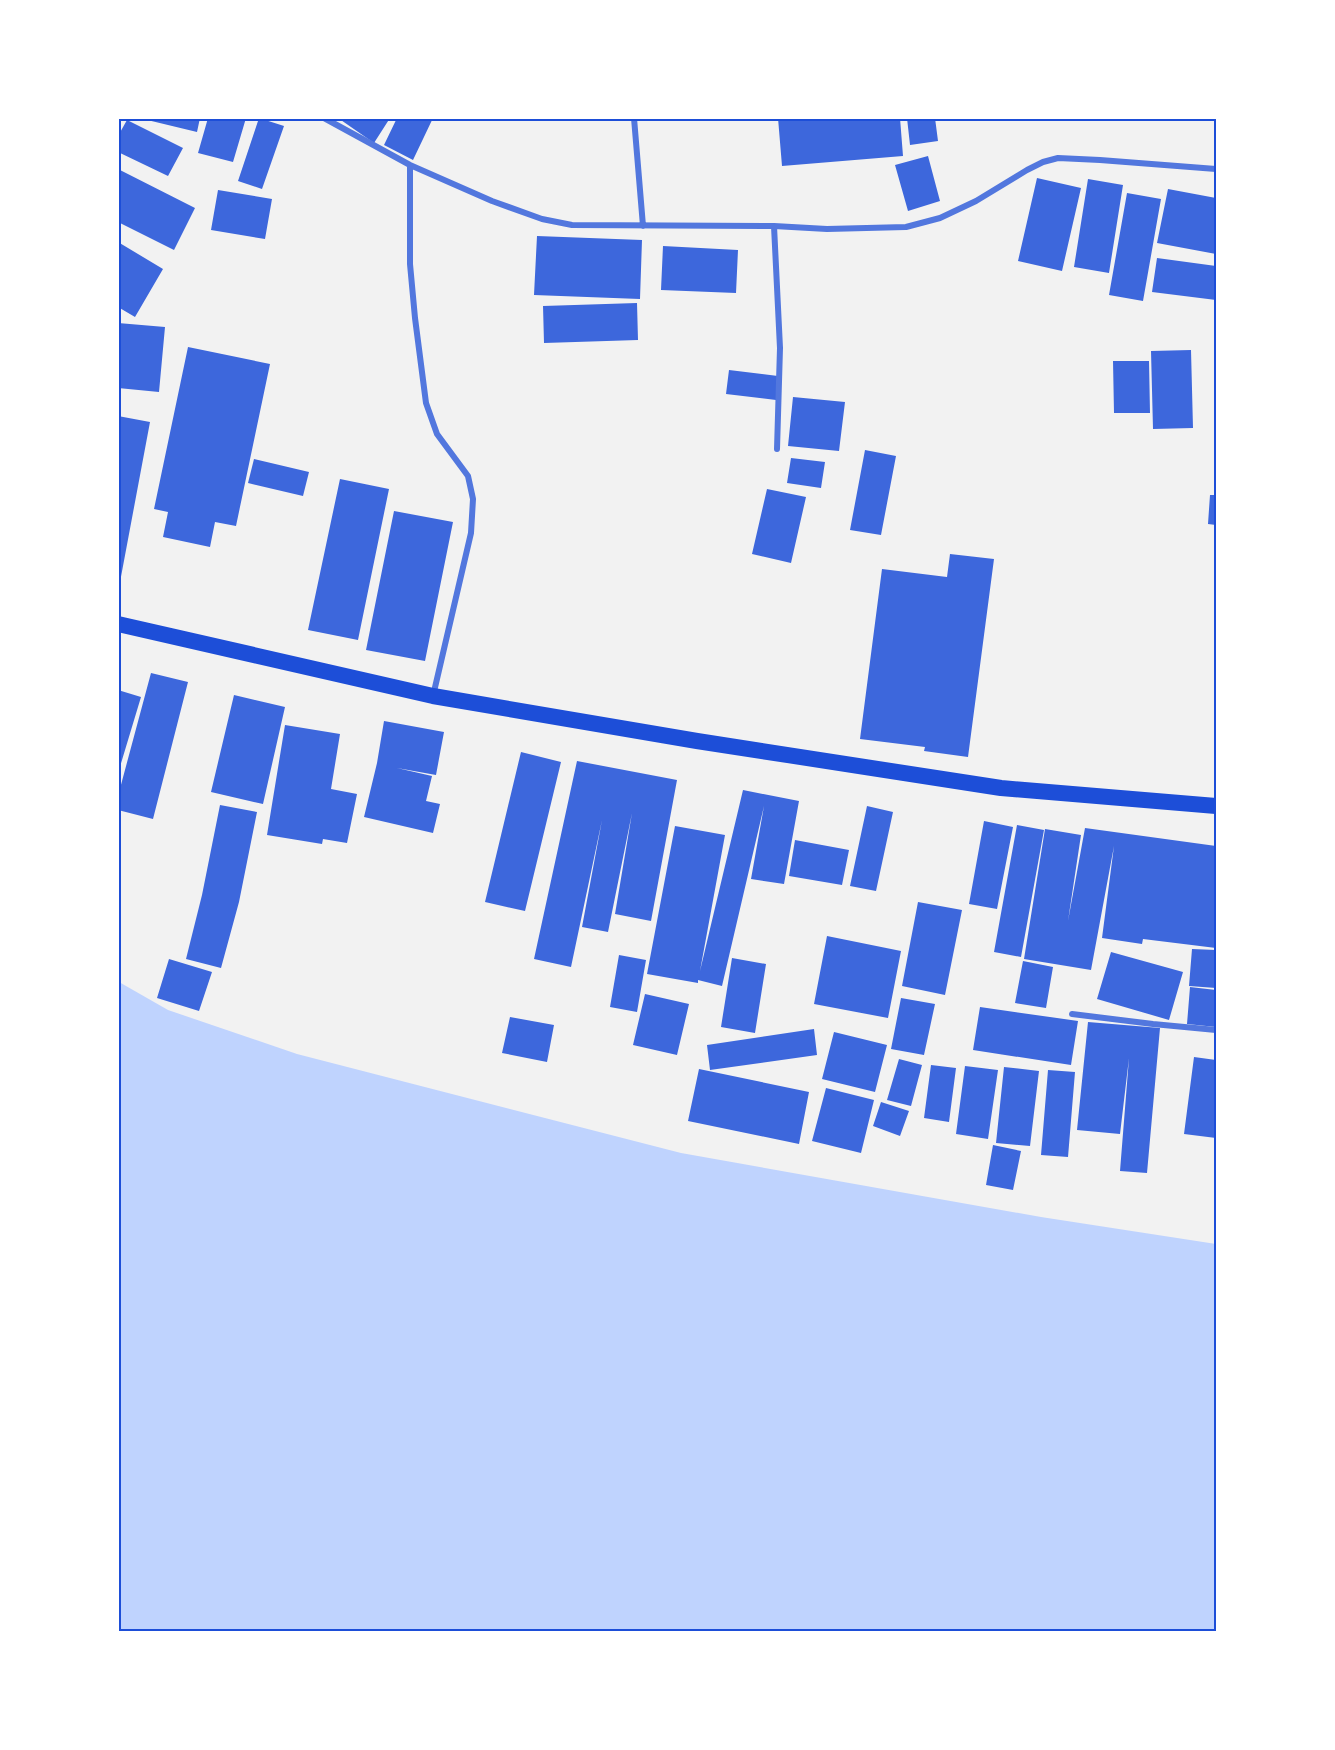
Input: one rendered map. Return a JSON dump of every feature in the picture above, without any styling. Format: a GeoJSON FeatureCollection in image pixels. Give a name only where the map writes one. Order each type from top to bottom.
{"type":"FeatureCollection","features":[{"type":"Feature","properties":{"kind":"highway"},"geometry":{"type":"LineString","coordinates":[[118,624],[433,696],[708,742],[1001,788],[1216,806]]}},
{"type":"Feature","properties":{"kind":"street"},"geometry":{"type":"LineString","coordinates":[[324,118],[410,165],[492,201],[542,219],[572,225],[774,226],[828,229],[906,227],[940,218],[976,201],[1035,166],[1058,158],[1216,169]]}},
{"type":"Feature","properties":{"kind":"street"},"geometry":{"type":"LineString","coordinates":[[634,118],[643,226]]}},
{"type":"Feature","properties":{"kind":"street"},"geometry":{"type":"LineString","coordinates":[[410,165],[410,264],[426,403],[438,434],[468,476],[473,499],[471,533],[433,696]]}},
{"type":"Feature","properties":{"kind":"street"},"geometry":{"type":"LineString","coordinates":[[774,226],[780,348],[777,449]]}},
{"type":"Feature","properties":{"kind":"street"},"geometry":{"type":"LineString","coordinates":[[1072,1014],[1216,1030]]}},
{"type":"Feature","properties":{"kind":"water"},"geometry":{"type":"Polygon","coordinates":[[[119,982],[168,1010],[297,1054],[681,1153],[1041,1217],[1216,1244],[1216,1631],[119,1631],[119,982]]]}},
{"type":"Feature","properties":{"kind":"building"},"geometry":{"type":"Polygon","coordinates":[[[139,118],[200,118],[197,132],[139,118]]]}},
{"type":"Feature","properties":{"kind":"building"},"geometry":{"type":"Polygon","coordinates":[[[208,118],[246,118],[233,162],[198,153],[208,118]]]}},
{"type":"Feature","properties":{"kind":"building"},"geometry":{"type":"Polygon","coordinates":[[[259,118],[284,126],[262,189],[238,181],[259,118]]]}},
{"type":"Feature","properties":{"kind":"building"},"geometry":{"type":"Polygon","coordinates":[[[338,118],[390,118],[374,143],[338,118]]]}},
{"type":"Feature","properties":{"kind":"building"},"geometry":{"type":"Polygon","coordinates":[[[397,118],[433,118],[413,160],[384,145],[397,118]]]}},
{"type":"Feature","properties":{"kind":"building"},"geometry":{"type":"Polygon","coordinates":[[[778,118],[900,118],[903,156],[782,166],[778,118]]]}},
{"type":"Feature","properties":{"kind":"building"},"geometry":{"type":"Polygon","coordinates":[[[907,118],[935,118],[938,141],[910,145],[907,118]]]}},
{"type":"Feature","properties":{"kind":"building"},"geometry":{"type":"Polygon","coordinates":[[[127,120],[183,148],[168,176],[118,152],[118,136],[127,120]]]}},
{"type":"Feature","properties":{"kind":"building"},"geometry":{"type":"Polygon","coordinates":[[[928,156],[940,201],[908,211],[895,165],[928,156]]]}},
{"type":"Feature","properties":{"kind":"building"},"geometry":{"type":"Polygon","coordinates":[[[118,169],[195,208],[174,250],[118,222],[118,169]]]}},
{"type":"Feature","properties":{"kind":"building"},"geometry":{"type":"Polygon","coordinates":[[[1037,178],[1081,188],[1062,271],[1018,261],[1037,178]]]}},
{"type":"Feature","properties":{"kind":"building"},"geometry":{"type":"Polygon","coordinates":[[[1088,179],[1123,185],[1109,273],[1074,267],[1088,179]]]}},
{"type":"Feature","properties":{"kind":"building"},"geometry":{"type":"Polygon","coordinates":[[[1168,189],[1216,198],[1216,254],[1157,243],[1168,189]]]}},
{"type":"Feature","properties":{"kind":"building"},"geometry":{"type":"Polygon","coordinates":[[[218,190],[272,199],[265,239],[211,230],[218,190]]]}},
{"type":"Feature","properties":{"kind":"building"},"geometry":{"type":"Polygon","coordinates":[[[1127,193],[1161,199],[1143,301],[1109,295],[1127,193]]]}},
{"type":"Feature","properties":{"kind":"building"},"geometry":{"type":"Polygon","coordinates":[[[537,236],[642,240],[640,299],[534,295],[537,236]]]}},
{"type":"Feature","properties":{"kind":"building"},"geometry":{"type":"Polygon","coordinates":[[[118,242],[163,269],[135,317],[118,307],[118,242]]]}},
{"type":"Feature","properties":{"kind":"building"},"geometry":{"type":"Polygon","coordinates":[[[663,246],[738,250],[736,293],[661,290],[663,246]]]}},
{"type":"Feature","properties":{"kind":"building"},"geometry":{"type":"Polygon","coordinates":[[[1157,258],[1216,266],[1216,300],[1152,292],[1157,258]]]}},
{"type":"Feature","properties":{"kind":"building"},"geometry":{"type":"Polygon","coordinates":[[[637,303],[638,340],[544,343],[543,306],[637,303]]]}},
{"type":"Feature","properties":{"kind":"building"},"geometry":{"type":"Polygon","coordinates":[[[118,323],[165,327],[159,392],[118,388],[118,323]]]}},
{"type":"Feature","properties":{"kind":"building"},"geometry":{"type":"Polygon","coordinates":[[[188,347],[270,364],[236,526],[215,522],[210,547],[163,537],[168,512],[154,509],[188,347]]]}},
{"type":"Feature","properties":{"kind":"building"},"geometry":{"type":"Polygon","coordinates":[[[1191,350],[1193,428],[1153,429],[1151,351],[1191,350]]]}},
{"type":"Feature","properties":{"kind":"building"},"geometry":{"type":"Polygon","coordinates":[[[1113,361],[1149,361],[1150,413],[1114,413],[1113,361]]]}},
{"type":"Feature","properties":{"kind":"building"},"geometry":{"type":"Polygon","coordinates":[[[729,370],[778,376],[776,400],[726,394],[729,370]]]}},
{"type":"Feature","properties":{"kind":"building"},"geometry":{"type":"Polygon","coordinates":[[[793,397],[845,402],[839,451],[788,446],[793,397]]]}},
{"type":"Feature","properties":{"kind":"building"},"geometry":{"type":"Polygon","coordinates":[[[118,416],[150,422],[120,582],[118,582],[118,416]]]}},
{"type":"Feature","properties":{"kind":"building"},"geometry":{"type":"Polygon","coordinates":[[[865,450],[896,456],[881,535],[850,530],[865,450]]]}},
{"type":"Feature","properties":{"kind":"building"},"geometry":{"type":"Polygon","coordinates":[[[791,458],[825,462],[821,488],[787,483],[791,458]]]}},
{"type":"Feature","properties":{"kind":"building"},"geometry":{"type":"Polygon","coordinates":[[[254,459],[309,472],[303,496],[248,483],[254,459]]]}},
{"type":"Feature","properties":{"kind":"building"},"geometry":{"type":"Polygon","coordinates":[[[340,479],[389,489],[358,640],[308,630],[340,479]]]}},
{"type":"Feature","properties":{"kind":"building"},"geometry":{"type":"Polygon","coordinates":[[[767,489],[806,497],[791,563],[752,554],[767,489]]]}},
{"type":"Feature","properties":{"kind":"building"},"geometry":{"type":"Polygon","coordinates":[[[1210,495],[1216,495],[1216,525],[1208,524],[1210,495]]]}},
{"type":"Feature","properties":{"kind":"building"},"geometry":{"type":"Polygon","coordinates":[[[394,511],[453,522],[425,661],[366,650],[394,511]]]}},
{"type":"Feature","properties":{"kind":"building"},"geometry":{"type":"Polygon","coordinates":[[[950,554],[994,559],[968,757],[924,751],[925,747],[860,739],[882,569],[947,577],[950,554]]]}},
{"type":"Feature","properties":{"kind":"building"},"geometry":{"type":"Polygon","coordinates":[[[151,673],[188,682],[153,819],[118,810],[118,796],[151,673]]]}},
{"type":"Feature","properties":{"kind":"building"},"geometry":{"type":"Polygon","coordinates":[[[118,690],[141,697],[119,770],[118,770],[118,690]]]}},
{"type":"Feature","properties":{"kind":"building"},"geometry":{"type":"Polygon","coordinates":[[[234,695],[285,707],[263,804],[211,792],[234,695]]]}},
{"type":"Feature","properties":{"kind":"building"},"geometry":{"type":"Polygon","coordinates":[[[384,721],[444,732],[436,775],[397,768],[432,776],[426,801],[440,804],[433,833],[364,817],[384,721]]]}},
{"type":"Feature","properties":{"kind":"building"},"geometry":{"type":"Polygon","coordinates":[[[285,725],[340,734],[331,789],[357,794],[347,843],[323,839],[322,844],[267,835],[285,725]]]}},
{"type":"Feature","properties":{"kind":"building"},"geometry":{"type":"Polygon","coordinates":[[[521,752],[561,762],[525,911],[485,902],[521,752]]]}},
{"type":"Feature","properties":{"kind":"building"},"geometry":{"type":"Polygon","coordinates":[[[577,761],[677,780],[651,921],[615,914],[632,813],[608,932],[582,927],[602,820],[571,967],[534,959],[577,761]]]}},
{"type":"Feature","properties":{"kind":"building"},"geometry":{"type":"Polygon","coordinates":[[[743,790],[799,801],[784,884],[751,879],[764,806],[722,986],[698,980],[698,983],[647,974],[675,826],[725,835],[700,971],[743,790]]]}},
{"type":"Feature","properties":{"kind":"building"},"geometry":{"type":"Polygon","coordinates":[[[220,805],[257,812],[239,902],[221,968],[186,959],[202,895],[220,805]]]}},
{"type":"Feature","properties":{"kind":"building"},"geometry":{"type":"Polygon","coordinates":[[[867,806],[893,812],[876,891],[850,886],[867,806]]]}},
{"type":"Feature","properties":{"kind":"building"},"geometry":{"type":"Polygon","coordinates":[[[984,821],[1013,827],[997,909],[969,904],[984,821]]]}},
{"type":"Feature","properties":{"kind":"building"},"geometry":{"type":"Polygon","coordinates":[[[1017,825],[1044,830],[1021,957],[994,952],[1017,825]]]}},
{"type":"Feature","properties":{"kind":"building"},"geometry":{"type":"Polygon","coordinates":[[[1085,828],[1216,846],[1216,948],[1143,939],[1142,944],[1102,938],[1114,846],[1091,970],[1024,959],[1045,829],[1081,835],[1068,921],[1085,828]]]}},
{"type":"Feature","properties":{"kind":"building"},"geometry":{"type":"Polygon","coordinates":[[[795,840],[849,850],[842,885],[789,876],[795,840]]]}},
{"type":"Feature","properties":{"kind":"building"},"geometry":{"type":"Polygon","coordinates":[[[918,902],[962,910],[945,995],[902,986],[918,902]]]}},
{"type":"Feature","properties":{"kind":"building"},"geometry":{"type":"Polygon","coordinates":[[[827,936],[901,951],[888,1018],[814,1004],[827,936]]]}},
{"type":"Feature","properties":{"kind":"building"},"geometry":{"type":"Polygon","coordinates":[[[1192,949],[1216,950],[1216,988],[1189,986],[1192,949]]]}},
{"type":"Feature","properties":{"kind":"building"},"geometry":{"type":"Polygon","coordinates":[[[1111,952],[1183,972],[1169,1020],[1097,999],[1111,952]]]}},
{"type":"Feature","properties":{"kind":"building"},"geometry":{"type":"Polygon","coordinates":[[[619,955],[646,960],[637,1012],[610,1007],[619,955]]]}},
{"type":"Feature","properties":{"kind":"building"},"geometry":{"type":"Polygon","coordinates":[[[732,958],[766,964],[755,1033],[721,1027],[732,958]]]}},
{"type":"Feature","properties":{"kind":"building"},"geometry":{"type":"Polygon","coordinates":[[[169,959],[212,972],[199,1011],[157,998],[169,959]]]}},
{"type":"Feature","properties":{"kind":"building"},"geometry":{"type":"Polygon","coordinates":[[[1023,961],[1053,967],[1046,1008],[1015,1003],[1023,961]]]}},
{"type":"Feature","properties":{"kind":"building"},"geometry":{"type":"Polygon","coordinates":[[[1190,987],[1216,990],[1216,1027],[1187,1024],[1190,987]]]}},
{"type":"Feature","properties":{"kind":"building"},"geometry":{"type":"Polygon","coordinates":[[[645,994],[689,1004],[677,1055],[633,1045],[645,994]]]}},
{"type":"Feature","properties":{"kind":"building"},"geometry":{"type":"Polygon","coordinates":[[[901,998],[935,1004],[924,1055],[891,1049],[901,998]]]}},
{"type":"Feature","properties":{"kind":"building"},"geometry":{"type":"Polygon","coordinates":[[[980,1007],[1078,1021],[1071,1065],[973,1050],[980,1007]]]}},
{"type":"Feature","properties":{"kind":"building"},"geometry":{"type":"Polygon","coordinates":[[[510,1017],[554,1025],[547,1062],[502,1053],[510,1017]]]}},
{"type":"Feature","properties":{"kind":"building"},"geometry":{"type":"Polygon","coordinates":[[[1088,1022],[1160,1028],[1147,1173],[1120,1171],[1129,1058],[1120,1134],[1077,1130],[1088,1022]]]}},
{"type":"Feature","properties":{"kind":"building"},"geometry":{"type":"Polygon","coordinates":[[[814,1029],[817,1055],[710,1070],[707,1045],[814,1029]]]}},
{"type":"Feature","properties":{"kind":"building"},"geometry":{"type":"Polygon","coordinates":[[[834,1032],[887,1045],[875,1092],[822,1079],[834,1032]]]}},
{"type":"Feature","properties":{"kind":"building"},"geometry":{"type":"Polygon","coordinates":[[[1194,1057],[1216,1060],[1216,1138],[1184,1134],[1194,1057]]]}},
{"type":"Feature","properties":{"kind":"building"},"geometry":{"type":"Polygon","coordinates":[[[899,1059],[922,1065],[911,1106],[887,1100],[899,1059]]]}},
{"type":"Feature","properties":{"kind":"building"},"geometry":{"type":"Polygon","coordinates":[[[931,1065],[956,1068],[949,1122],[924,1118],[931,1065]]]}},
{"type":"Feature","properties":{"kind":"building"},"geometry":{"type":"Polygon","coordinates":[[[965,1066],[998,1070],[988,1139],[956,1134],[965,1066]]]}},
{"type":"Feature","properties":{"kind":"building"},"geometry":{"type":"Polygon","coordinates":[[[1004,1067],[1039,1071],[1030,1146],[996,1143],[1004,1067]]]}},
{"type":"Feature","properties":{"kind":"building"},"geometry":{"type":"Polygon","coordinates":[[[699,1069],[809,1092],[799,1144],[688,1121],[699,1069]]]}},
{"type":"Feature","properties":{"kind":"building"},"geometry":{"type":"Polygon","coordinates":[[[1048,1070],[1075,1072],[1068,1157],[1041,1155],[1048,1070]]]}},
{"type":"Feature","properties":{"kind":"building"},"geometry":{"type":"Polygon","coordinates":[[[826,1088],[874,1100],[861,1153],[812,1141],[826,1088]]]}},
{"type":"Feature","properties":{"kind":"building"},"geometry":{"type":"Polygon","coordinates":[[[881,1102],[909,1111],[900,1136],[873,1126],[881,1102]]]}},
{"type":"Feature","properties":{"kind":"building"},"geometry":{"type":"Polygon","coordinates":[[[993,1145],[1021,1151],[1013,1190],[986,1185],[993,1145]]]}}]}
